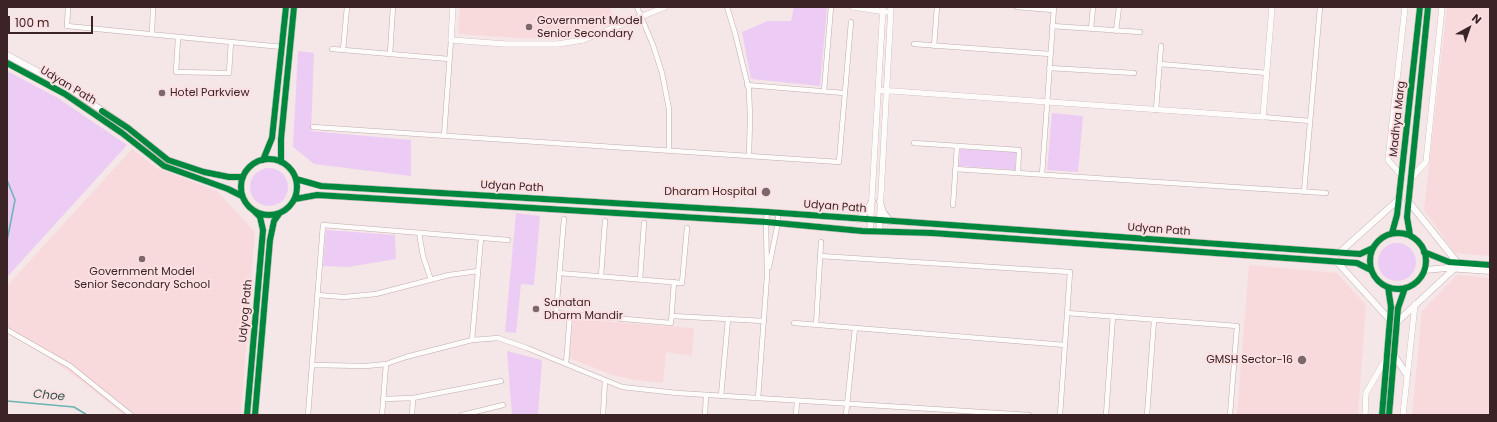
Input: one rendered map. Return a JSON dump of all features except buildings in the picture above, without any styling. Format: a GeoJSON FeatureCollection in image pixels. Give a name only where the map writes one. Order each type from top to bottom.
{"type":"FeatureCollection","features":[{"type":"Feature","properties":{"kind":"main road"},"geometry":{"type":"LineString","coordinates":[[263,160],[272,138],[286,7]]}},
{"type":"Feature","properties":{"kind":"main road"},"geometry":{"type":"LineString","coordinates":[[281,162],[280,139],[294,7]]}},
{"type":"Feature","properties":{"kind":"main road","name":"Madhya Marg"},"geometry":{"type":"LineString","coordinates":[[1392,233],[1397,215],[1402,176],[1420,7]]}},
{"type":"Feature","properties":{"kind":"main road","name":"Madhya Marg"},"geometry":{"type":"LineString","coordinates":[[1410,235],[1407,217],[1408,201],[1428,7]]}},
{"type":"Feature","properties":{"kind":"main road","name":"Udyan Path"},"geometry":{"type":"LineString","coordinates":[[7,55],[70,89],[128,128],[168,160],[204,172],[229,177],[243,177]]}},
{"type":"Feature","properties":{"kind":"main road","name":"Udyan Path"},"geometry":{"type":"LineString","coordinates":[[7,63],[65,94],[122,133],[164,166],[228,189],[242,196]]}},
{"type":"Feature","properties":{"kind":"main road"},"geometry":{"type":"LineString","coordinates":[[272,159],[281,162],[288,167],[296,179],[297,189],[294,199],[290,206],[279,214],[267,215],[255,212],[246,204],[242,196],[241,187],[243,177],[251,166],[263,160],[272,159]]}},
{"type":"Feature","properties":{"kind":"main road","name":"Udyan Path"},"geometry":{"type":"LineString","coordinates":[[296,179],[321,186],[767,212],[1339,253],[1360,254],[1373,248]]}},
{"type":"Feature","properties":{"kind":"main road","name":"Udyan Path"},"geometry":{"type":"LineString","coordinates":[[294,199],[317,195],[778,222],[870,231],[940,234],[1357,263],[1371,270]]}},
{"type":"Feature","properties":{"kind":"main road"},"geometry":{"type":"LineString","coordinates":[[1339,253],[1399,199]]}},
{"type":"Feature","properties":{"kind":"main road"},"geometry":{"type":"LineString","coordinates":[[858,219],[867,211],[872,201]]}},
{"type":"Feature","properties":{"kind":"main road"},"geometry":{"type":"LineString","coordinates":[[1408,201],[1457,262]]}},
{"type":"Feature","properties":{"kind":"main road"},"geometry":{"type":"LineString","coordinates":[[880,202],[883,212],[890,221]]}},
{"type":"Feature","properties":{"kind":"main road","name":"Udyog Path"},"geometry":{"type":"LineString","coordinates":[[247,415],[263,230],[260,217],[255,212]]}},
{"type":"Feature","properties":{"kind":"main road","name":"Udyog Path"},"geometry":{"type":"LineString","coordinates":[[256,415],[270,240],[274,221],[279,214]]}},
{"type":"Feature","properties":{"kind":"main road"},"geometry":{"type":"LineString","coordinates":[[1392,233],[1403,233],[1410,235],[1418,241],[1426,257],[1425,270],[1421,277],[1415,283],[1405,288],[1388,287],[1378,281],[1371,270],[1371,253],[1373,248],[1384,236],[1392,233]]}},
{"type":"Feature","properties":{"kind":"main road"},"geometry":{"type":"LineString","coordinates":[[1424,252],[1449,262],[1490,265]]}},
{"type":"Feature","properties":{"kind":"main road"},"geometry":{"type":"LineString","coordinates":[[1337,262],[1390,320]]}},
{"type":"Feature","properties":{"kind":"main road"},"geometry":{"type":"LineString","coordinates":[[1425,270],[1454,269],[1490,271]]}},
{"type":"Feature","properties":{"kind":"main road"},"geometry":{"type":"LineString","coordinates":[[1397,322],[1454,269]]}},
{"type":"Feature","properties":{"kind":"main road"},"geometry":{"type":"LineString","coordinates":[[1382,415],[1391,307],[1388,287]]}},
{"type":"Feature","properties":{"kind":"main road"},"geometry":{"type":"LineString","coordinates":[[1389,415],[1398,308],[1405,288]]}},
{"type":"Feature","properties":{"kind":"main road"},"geometry":{"type":"LineString","coordinates":[[1394,355],[1407,375]]}},
{"type":"Feature","properties":{"kind":"street"},"geometry":{"type":"LineString","coordinates":[[68,7],[67,26],[282,47]]}},
{"type":"Feature","properties":{"kind":"street"},"geometry":{"type":"LineString","coordinates":[[152,34],[154,7]]}},
{"type":"Feature","properties":{"kind":"street"},"geometry":{"type":"LineString","coordinates":[[344,50],[347,7]]}},
{"type":"Feature","properties":{"kind":"street"},"geometry":{"type":"LineString","coordinates":[[390,54],[393,7]]}},
{"type":"Feature","properties":{"kind":"street"},"geometry":{"type":"LineString","coordinates":[[444,136],[453,7]]}},
{"type":"Feature","properties":{"kind":"street"},"geometry":{"type":"LineString","coordinates":[[637,7],[654,45],[662,73],[669,109],[669,151]]}},
{"type":"Feature","properties":{"kind":"street"},"geometry":{"type":"LineString","coordinates":[[451,40],[505,44],[558,44],[583,40],[665,7]]}},
{"type":"Feature","properties":{"kind":"street"},"geometry":{"type":"LineString","coordinates":[[727,7],[735,33],[747,85],[750,118],[748,156]]}},
{"type":"Feature","properties":{"kind":"street"},"geometry":{"type":"LineString","coordinates":[[824,91],[831,7]]}},
{"type":"Feature","properties":{"kind":"street"},"geometry":{"type":"LineString","coordinates":[[853,7],[891,10],[879,231]]}},
{"type":"Feature","properties":{"kind":"street"},"geometry":{"type":"LineString","coordinates":[[934,46],[937,7]]}},
{"type":"Feature","properties":{"kind":"street"},"geometry":{"type":"LineString","coordinates":[[1017,7],[1054,9],[1042,175]]}},
{"type":"Feature","properties":{"kind":"street"},"geometry":{"type":"LineString","coordinates":[[1091,29],[1093,7]]}},
{"type":"Feature","properties":{"kind":"street"},"geometry":{"type":"LineString","coordinates":[[1116,30],[1119,7]]}},
{"type":"Feature","properties":{"kind":"street"},"geometry":{"type":"LineString","coordinates":[[1263,117],[1272,7]]}},
{"type":"Feature","properties":{"kind":"street"},"geometry":{"type":"LineString","coordinates":[[1304,192],[1320,7]]}},
{"type":"Feature","properties":{"kind":"street"},"geometry":{"type":"LineString","coordinates":[[1402,176],[1388,160],[1405,7]]}},
{"type":"Feature","properties":{"kind":"street"},"geometry":{"type":"LineString","coordinates":[[1411,178],[1426,162],[1442,7]]}},
{"type":"Feature","properties":{"kind":"street"},"geometry":{"type":"LineString","coordinates":[[870,231],[883,9]]}},
{"type":"Feature","properties":{"kind":"street"},"geometry":{"type":"LineString","coordinates":[[313,127],[839,162],[851,22]]}},
{"type":"Feature","properties":{"kind":"street"},"geometry":{"type":"LineString","coordinates":[[1052,26],[1140,32]]}},
{"type":"Feature","properties":{"kind":"street"},"geometry":{"type":"LineString","coordinates":[[178,38],[176,72],[229,74],[231,42]]}},
{"type":"Feature","properties":{"kind":"street"},"geometry":{"type":"LineString","coordinates":[[914,44],[1050,54]]}},
{"type":"Feature","properties":{"kind":"street"},"geometry":{"type":"LineString","coordinates":[[1156,110],[1161,46]]}},
{"type":"Feature","properties":{"kind":"street"},"geometry":{"type":"LineString","coordinates":[[332,49],[449,60]]}},
{"type":"Feature","properties":{"kind":"street"},"geometry":{"type":"LineString","coordinates":[[1160,64],[1267,73]]}},
{"type":"Feature","properties":{"kind":"street"},"geometry":{"type":"LineString","coordinates":[[1049,68],[1134,73]]}},
{"type":"Feature","properties":{"kind":"street"},"geometry":{"type":"LineString","coordinates":[[747,85],[844,93]]}},
{"type":"Feature","properties":{"kind":"street"},"geometry":{"type":"LineString","coordinates":[[878,90],[1310,121]]}},
{"type":"Feature","properties":{"kind":"street"},"geometry":{"type":"LineString","coordinates":[[914,143],[1019,150],[1018,173]]}},
{"type":"Feature","properties":{"kind":"street"},"geometry":{"type":"LineString","coordinates":[[953,205],[957,146]]}},
{"type":"Feature","properties":{"kind":"street"},"geometry":{"type":"LineString","coordinates":[[955,169],[1326,193]]}},
{"type":"Feature","properties":{"kind":"street"},"geometry":{"type":"LineString","coordinates":[[758,398],[767,276],[767,212]]}},
{"type":"Feature","properties":{"kind":"street"},"geometry":{"type":"LineString","coordinates":[[767,276],[778,222],[778,213]]}},
{"type":"Feature","properties":{"kind":"street"},"geometry":{"type":"LineString","coordinates":[[564,219],[556,314],[671,323],[674,282]]}},
{"type":"Feature","properties":{"kind":"street"},"geometry":{"type":"LineString","coordinates":[[601,276],[605,221]]}},
{"type":"Feature","properties":{"kind":"street"},"geometry":{"type":"LineString","coordinates":[[640,279],[644,223]]}},
{"type":"Feature","properties":{"kind":"street"},"geometry":{"type":"LineString","coordinates":[[308,415],[323,225],[508,240]]}},
{"type":"Feature","properties":{"kind":"street"},"geometry":{"type":"LineString","coordinates":[[559,273],[682,283],[687,228]]}},
{"type":"Feature","properties":{"kind":"street"},"geometry":{"type":"LineString","coordinates":[[419,233],[431,280]]}},
{"type":"Feature","properties":{"kind":"street"},"geometry":{"type":"LineString","coordinates":[[472,340],[481,238]]}},
{"type":"Feature","properties":{"kind":"street"},"geometry":{"type":"LineString","coordinates":[[816,325],[821,242]]}},
{"type":"Feature","properties":{"kind":"street"},"geometry":{"type":"LineString","coordinates":[[820,256],[1070,272],[1060,415]]}},
{"type":"Feature","properties":{"kind":"street"},"geometry":{"type":"LineString","coordinates":[[317,295],[344,297],[376,294],[449,275],[478,271]]}},
{"type":"Feature","properties":{"kind":"street"},"geometry":{"type":"LineString","coordinates":[[1403,415],[1415,304]]}},
{"type":"Feature","properties":{"kind":"street"},"geometry":{"type":"LineString","coordinates":[[1067,313],[1237,326],[1230,415]]}},
{"type":"Feature","properties":{"kind":"street"},"geometry":{"type":"LineString","coordinates":[[566,364],[570,314]]}},
{"type":"Feature","properties":{"kind":"street"},"geometry":{"type":"LineString","coordinates":[[672,316],[764,321]]}},
{"type":"Feature","properties":{"kind":"street"},"geometry":{"type":"LineString","coordinates":[[1106,415],[1113,316]]}},
{"type":"Feature","properties":{"kind":"street"},"geometry":{"type":"LineString","coordinates":[[721,396],[728,319]]}},
{"type":"Feature","properties":{"kind":"street"},"geometry":{"type":"LineString","coordinates":[[1146,415],[1154,320]]}},
{"type":"Feature","properties":{"kind":"street"},"geometry":{"type":"LineString","coordinates":[[794,323],[1065,344]]}},
{"type":"Feature","properties":{"kind":"street"},"geometry":{"type":"LineString","coordinates":[[846,415],[855,328]]}},
{"type":"Feature","properties":{"kind":"street"},"geometry":{"type":"LineString","coordinates":[[7,330],[70,366],[131,415]]}},
{"type":"Feature","properties":{"kind":"street"},"geometry":{"type":"LineString","coordinates":[[312,365],[366,366],[386,364],[406,357],[472,340],[498,338],[527,348],[622,387],[706,395],[1029,415]]}},
{"type":"Feature","properties":{"kind":"street"},"geometry":{"type":"LineString","coordinates":[[1365,415],[1366,393],[1386,357]]}},
{"type":"Feature","properties":{"kind":"street"},"geometry":{"type":"LineString","coordinates":[[382,415],[386,364]]}},
{"type":"Feature","properties":{"kind":"street"},"geometry":{"type":"LineString","coordinates":[[603,415],[605,380]]}},
{"type":"Feature","properties":{"kind":"street"},"geometry":{"type":"LineString","coordinates":[[383,399],[414,398],[501,381]]}},
{"type":"Feature","properties":{"kind":"street"},"geometry":{"type":"LineString","coordinates":[[705,415],[706,395]]}},
{"type":"Feature","properties":{"kind":"street"},"geometry":{"type":"LineString","coordinates":[[412,415],[414,398]]}},
{"type":"Feature","properties":{"kind":"street"},"geometry":{"type":"LineString","coordinates":[[796,415],[797,401]]}},
{"type":"Feature","properties":{"kind":"street"},"geometry":{"type":"LineString","coordinates":[[462,415],[480,413],[503,405]]}},
{"type":"Feature","properties":{"kind":"shaded area","name":"Government Model Senior Secondary"},"geometry":{"type":"Polygon","coordinates":[[[460,7],[609,7],[615,20],[583,33],[554,38],[520,38],[458,34],[460,7]]]}},
{"type":"Feature","properties":{"kind":"shaded area"},"geometry":{"type":"Polygon","coordinates":[[[794,7],[827,7],[820,86],[751,79],[742,32],[768,21],[791,21],[794,7]]]}},
{"type":"Feature","properties":{"kind":"shaded area"},"geometry":{"type":"Polygon","coordinates":[[[1447,7],[1490,7],[1490,256],[1455,253],[1424,210],[1447,7]]]}},
{"type":"Feature","properties":{"kind":"shaded area"},"geometry":{"type":"Polygon","coordinates":[[[298,51],[314,53],[311,131],[411,140],[411,176],[314,164],[293,147],[298,51]]]}},
{"type":"Feature","properties":{"kind":"shaded area"},"geometry":{"type":"Polygon","coordinates":[[[7,71],[58,98],[127,145],[7,277],[7,71]]]}},
{"type":"Feature","properties":{"kind":"shaded area"},"geometry":{"type":"Polygon","coordinates":[[[1052,113],[1083,116],[1078,172],[1047,170],[1052,113]]]}},
{"type":"Feature","properties":{"kind":"shaded area","name":"Government Model Senior Secondary School"},"geometry":{"type":"Polygon","coordinates":[[[132,149],[157,168],[217,191],[255,232],[241,415],[124,415],[84,383],[7,328],[7,286],[132,149]]]}},
{"type":"Feature","properties":{"kind":"shaded area"},"geometry":{"type":"Polygon","coordinates":[[[960,149],[1016,152],[1015,170],[959,166],[960,149]]]}},
{"type":"Feature","properties":{"kind":"shaded area"},"geometry":{"type":"Polygon","coordinates":[[[269,168],[282,174],[288,187],[282,200],[269,206],[256,200],[250,187],[256,174],[269,168]]]}},
{"type":"Feature","properties":{"kind":"shaded area"},"geometry":{"type":"Polygon","coordinates":[[[516,213],[540,216],[534,285],[521,284],[516,333],[505,332],[516,213]]]}},
{"type":"Feature","properties":{"kind":"shaded area"},"geometry":{"type":"Polygon","coordinates":[[[326,230],[395,235],[396,259],[348,267],[323,266],[326,230]]]}},
{"type":"Feature","properties":{"kind":"shaded area"},"geometry":{"type":"Polygon","coordinates":[[[1397,243],[1410,249],[1416,262],[1410,275],[1397,281],[1384,275],[1378,262],[1384,249],[1397,243]]]}},
{"type":"Feature","properties":{"kind":"shaded area","name":"GMSH Sector-16"},"geometry":{"type":"Polygon","coordinates":[[[1249,265],[1337,273],[1366,305],[1358,415],[1237,415],[1249,265]]]}},
{"type":"Feature","properties":{"kind":"shaded area"},"geometry":{"type":"Polygon","coordinates":[[[1457,275],[1490,278],[1490,415],[1412,415],[1422,311],[1457,275]]]}},
{"type":"Feature","properties":{"kind":"shaded area"},"geometry":{"type":"Polygon","coordinates":[[[573,319],[694,328],[692,356],[666,352],[663,383],[635,380],[613,375],[569,358],[573,319]]]}},
{"type":"Feature","properties":{"kind":"shaded area"},"geometry":{"type":"Polygon","coordinates":[[[507,351],[542,360],[538,415],[512,415],[507,351]]]}},
{"type":"Feature","properties":{"kind":"waterway","name":"Choe"},"geometry":{"type":"LineString","coordinates":[[7,180],[15,200],[7,241]]}},
{"type":"Feature","properties":{"kind":"waterway","name":"Choe"},"geometry":{"type":"LineString","coordinates":[[7,401],[74,407],[87,415]]}},
{"type":"Feature","properties":{"kind":"cycle path"},"geometry":{"type":"LineString","coordinates":[[263,160],[272,138],[286,7]]}},
{"type":"Feature","properties":{"kind":"cycle path"},"geometry":{"type":"LineString","coordinates":[[281,162],[281,139],[294,7]]}},
{"type":"Feature","properties":{"kind":"cycle path"},"geometry":{"type":"LineString","coordinates":[[1392,233],[1397,215],[1420,7]]}},
{"type":"Feature","properties":{"kind":"cycle path"},"geometry":{"type":"LineString","coordinates":[[1410,235],[1407,217],[1428,7]]}},
{"type":"Feature","properties":{"kind":"cycle path"},"geometry":{"type":"LineString","coordinates":[[7,63],[65,94],[122,133],[164,166],[228,189],[242,196]]}},
{"type":"Feature","properties":{"kind":"cycle path"},"geometry":{"type":"LineString","coordinates":[[102,111],[128,128],[168,160],[204,172],[229,177],[243,177]]}},
{"type":"Feature","properties":{"kind":"cycle path"},"geometry":{"type":"LineString","coordinates":[[264,159],[274,159],[289,167],[295,176],[297,187],[295,198],[289,207],[274,215],[264,215],[253,210],[246,203],[241,192],[241,182],[246,171],[253,164],[264,159]]}},
{"type":"Feature","properties":{"kind":"cycle path"},"geometry":{"type":"LineString","coordinates":[[296,179],[321,186],[767,212],[1360,254],[1373,248]]}},
{"type":"Feature","properties":{"kind":"cycle path"},"geometry":{"type":"LineString","coordinates":[[295,199],[317,195],[766,222],[862,231],[932,233],[1357,263],[1371,270]]}},
{"type":"Feature","properties":{"kind":"cycle path"},"geometry":{"type":"LineString","coordinates":[[247,415],[263,230],[260,217],[255,212]]}},
{"type":"Feature","properties":{"kind":"cycle path"},"geometry":{"type":"LineString","coordinates":[[255,415],[270,240],[274,221],[279,214]]}},
{"type":"Feature","properties":{"kind":"cycle path"},"geometry":{"type":"LineString","coordinates":[[1398,233],[1409,235],[1418,241],[1424,250],[1426,261],[1424,272],[1418,281],[1409,287],[1398,289],[1387,287],[1378,281],[1372,272],[1370,261],[1372,250],[1378,241],[1387,235],[1398,233]]}},
{"type":"Feature","properties":{"kind":"cycle path"},"geometry":{"type":"LineString","coordinates":[[1424,252],[1449,262],[1490,265]]}},
{"type":"Feature","properties":{"kind":"cycle path"},"geometry":{"type":"LineString","coordinates":[[1382,415],[1391,307],[1388,287]]}},
{"type":"Feature","properties":{"kind":"cycle path"},"geometry":{"type":"LineString","coordinates":[[1389,415],[1398,308],[1405,288]]}},
{"type":"Feature","properties":{"kind":"place","name":"Government Model Senior Secondary"},"geometry":{"type":"Point","coordinates":[529,27]}},
{"type":"Feature","properties":{"kind":"place","name":"Hotel Parkview"},"geometry":{"type":"Point","coordinates":[162,93]}},
{"type":"Feature","properties":{"kind":"place","name":"Dharam Hospital"},"geometry":{"type":"Point","coordinates":[766,192]}},
{"type":"Feature","properties":{"kind":"place","name":"Government Model Senior Secondary School"},"geometry":{"type":"Point","coordinates":[142,259]}},
{"type":"Feature","properties":{"kind":"place","name":"Sanatan Dharm Mandir"},"geometry":{"type":"Point","coordinates":[536,309]}},
{"type":"Feature","properties":{"kind":"place","name":"GMSH Sector-16"},"geometry":{"type":"Point","coordinates":[1302,360]}}]}
